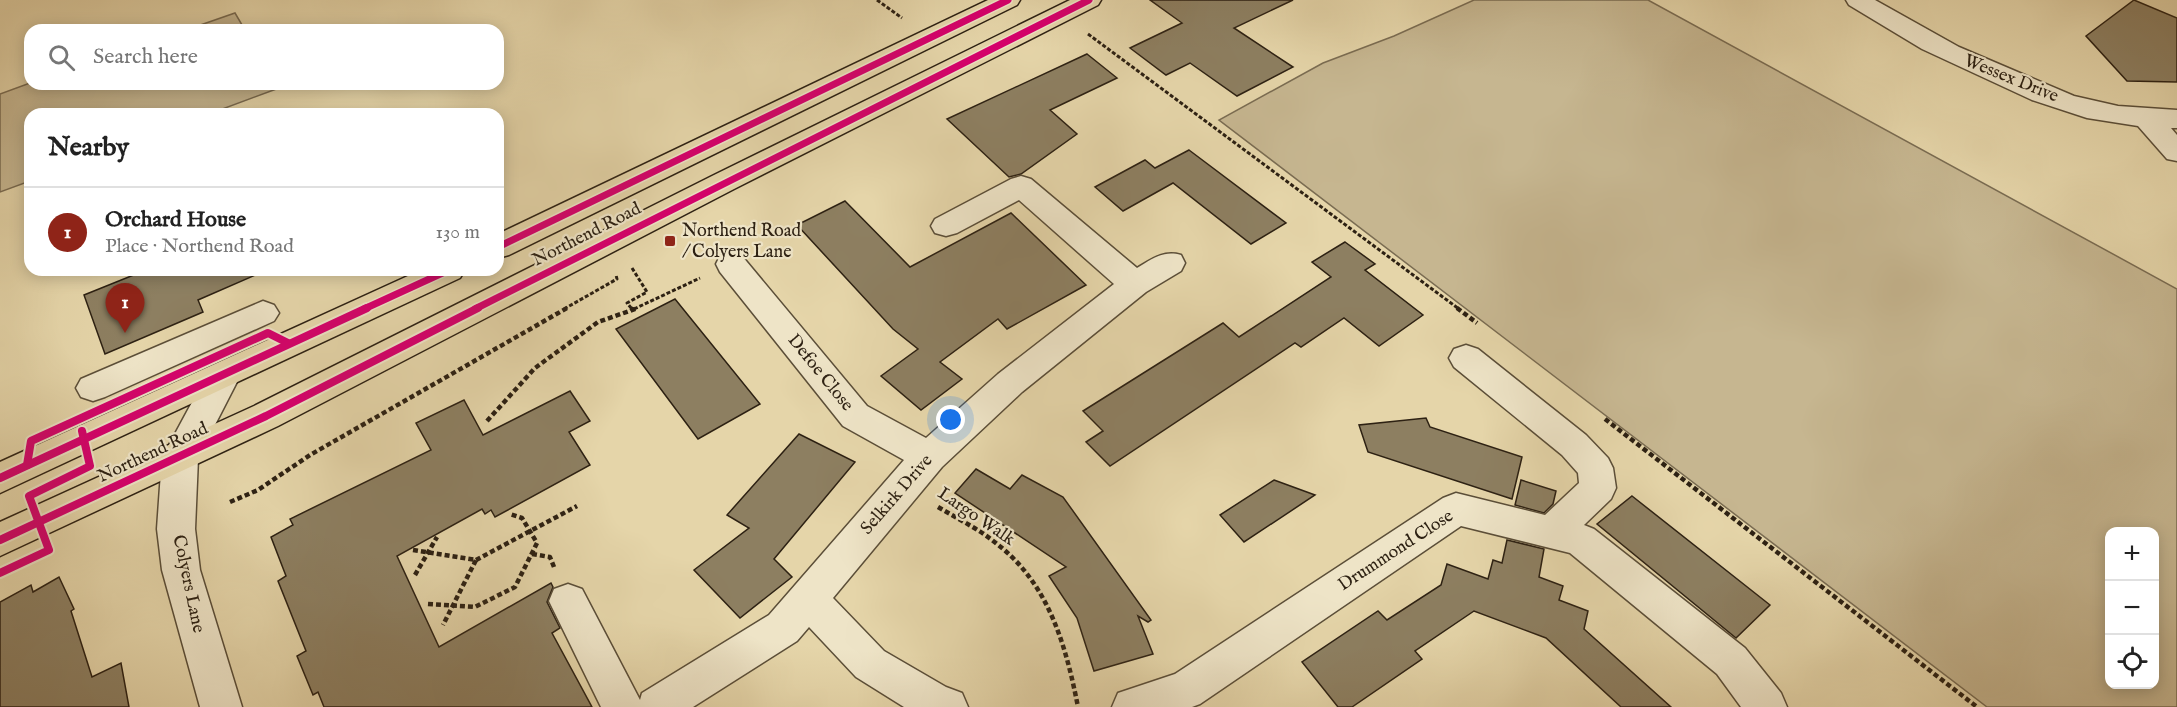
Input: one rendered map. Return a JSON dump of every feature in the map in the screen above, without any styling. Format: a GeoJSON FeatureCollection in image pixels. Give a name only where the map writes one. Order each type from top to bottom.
{"type":"FeatureCollection","features":[{"type":"Feature","properties":{"kind":"main road","name":"Northend Road"},"geometry":{"type":"LineString","coordinates":[[504,244],[1008,0]]}},
{"type":"Feature","properties":{"kind":"main road","name":"Northend Road"},"geometry":{"type":"LineString","coordinates":[[0,540],[180,458],[1089,0]]}},
{"type":"Feature","properties":{"kind":"main road"},"geometry":{"type":"LineString","coordinates":[[0,478],[436,276]]}},
{"type":"Feature","properties":{"kind":"street","name":"Wessex Drive"},"geometry":{"type":"LineString","coordinates":[[1858,0],[1904,30],[1960,58],[2034,90],[2098,112],[2147,119],[2177,119]]}},
{"type":"Feature","properties":{"kind":"street"},"geometry":{"type":"LineString","coordinates":[[2147,119],[2177,152]]}},
{"type":"Feature","properties":{"kind":"street"},"geometry":{"type":"LineString","coordinates":[[946,226],[1021,186],[1135,284]]}},
{"type":"Feature","properties":{"kind":"street","name":"Selkirk Drive"},"geometry":{"type":"LineString","coordinates":[[657,707],[783,628],[929,457],[1010,384],[1135,284],[1170,263]]}},
{"type":"Feature","properties":{"kind":"street","name":"Defoe Close"},"geometry":{"type":"LineString","coordinates":[[730,264],[855,416],[929,457]]}},
{"type":"Feature","properties":{"kind":"street"},"geometry":{"type":"LineString","coordinates":[[93,388],[263,313]]}},
{"type":"Feature","properties":{"kind":"street"},"geometry":{"type":"LineString","coordinates":[[1466,358],[1574,444],[1595,468],[1598,488],[1551,532]]}},
{"type":"Feature","properties":{"kind":"street"},"geometry":{"type":"LineString","coordinates":[[180,458],[223,376]]}},
{"type":"Feature","properties":{"kind":"street","name":"Colyers Lane"},"geometry":{"type":"LineString","coordinates":[[180,458],[176,529],[181,570],[203,652],[221,707]]}},
{"type":"Feature","properties":{"kind":"street","name":"Drummond Close"},"geometry":{"type":"LineString","coordinates":[[1134,707],[1193,699],[1456,509],[1581,540],[1731,661],[1766,707]]}},
{"type":"Feature","properties":{"kind":"street"},"geometry":{"type":"LineString","coordinates":[[808,599],[870,664],[938,705],[947,707]]}},
{"type":"Feature","properties":{"kind":"street"},"geometry":{"type":"LineString","coordinates":[[568,601],[622,707]]}},
{"type":"Feature","properties":{"kind":"path"},"geometry":{"type":"LineString","coordinates":[[487,421],[535,368],[598,322],[633,310],[730,264]]}},
{"type":"Feature","properties":{"kind":"path"},"geometry":{"type":"LineString","coordinates":[[629,265],[647,292],[627,303],[633,310]]}},
{"type":"Feature","properties":{"kind":"path"},"geometry":{"type":"LineString","coordinates":[[230,502],[258,490],[318,450],[617,279],[615,268]]}},
{"type":"Feature","properties":{"kind":"path"},"geometry":{"type":"LineString","coordinates":[[443,625],[477,560],[578,506]]}},
{"type":"Feature","properties":{"kind":"path"},"geometry":{"type":"LineString","coordinates":[[428,604],[476,607],[515,587],[537,543],[532,531],[522,518],[510,514]]}},
{"type":"Feature","properties":{"kind":"path"},"geometry":{"type":"LineString","coordinates":[[415,574],[437,537]]}},
{"type":"Feature","properties":{"kind":"path"},"geometry":{"type":"LineString","coordinates":[[413,550],[477,560]]}},
{"type":"Feature","properties":{"kind":"shaded area"},"geometry":{"type":"Polygon","coordinates":[[[1474,0],[1648,0],[2177,289],[2177,707],[1987,707],[1219,120],[1323,63],[1394,36],[1474,0]]]}},
{"type":"Feature","properties":{"kind":"shaded area"},"geometry":{"type":"Polygon","coordinates":[[[235,13],[241,24],[203,24],[235,13]]]}},
{"type":"Feature","properties":{"kind":"shaded area"},"geometry":{"type":"Polygon","coordinates":[[[24,85],[24,90],[274,90],[225,108],[24,108],[24,183],[0,192],[0,94],[24,85]]]}},
{"type":"Feature","properties":{"kind":"building"},"geometry":{"type":"Polygon","coordinates":[[[1150,0],[1293,0],[1234,28],[1293,67],[1237,96],[1190,63],[1166,75],[1130,48],[1182,23],[1150,0]]]}},
{"type":"Feature","properties":{"kind":"building"},"geometry":{"type":"Polygon","coordinates":[[[2134,0],[2177,18],[2177,82],[2127,81],[2086,36],[2134,0]]]}},
{"type":"Feature","properties":{"kind":"building"},"geometry":{"type":"Polygon","coordinates":[[[1087,54],[1117,78],[1050,110],[1077,134],[1021,174],[1009,177],[947,119],[1087,54]]]}},
{"type":"Feature","properties":{"kind":"building"},"geometry":{"type":"Polygon","coordinates":[[[1189,150],[1286,223],[1251,244],[1173,183],[1123,211],[1095,187],[1145,160],[1155,168],[1189,150]]]}},
{"type":"Feature","properties":{"kind":"building"},"geometry":{"type":"Polygon","coordinates":[[[845,201],[910,267],[1011,213],[1086,285],[1007,329],[998,319],[940,362],[962,379],[921,410],[881,376],[918,349],[893,329],[797,225],[845,201]]]}},
{"type":"Feature","properties":{"kind":"building"},"geometry":{"type":"Polygon","coordinates":[[[1345,242],[1375,264],[1365,270],[1423,315],[1379,346],[1344,318],[1301,347],[1295,343],[1110,466],[1086,442],[1103,431],[1083,411],[1223,323],[1239,337],[1331,277],[1312,262],[1345,242]]]}},
{"type":"Feature","properties":{"kind":"building"},"geometry":{"type":"Polygon","coordinates":[[[131,276],[253,276],[198,300],[203,312],[105,354],[84,295],[131,276]]]}},
{"type":"Feature","properties":{"kind":"building"},"geometry":{"type":"Polygon","coordinates":[[[675,299],[760,404],[698,439],[616,329],[675,299]]]}},
{"type":"Feature","properties":{"kind":"building"},"geometry":{"type":"Polygon","coordinates":[[[570,391],[590,421],[569,432],[590,465],[495,517],[491,510],[485,514],[482,509],[397,556],[439,647],[551,583],[553,587],[547,602],[560,628],[552,633],[592,707],[324,707],[318,692],[313,695],[297,656],[306,651],[278,581],[286,576],[271,537],[293,525],[290,519],[431,450],[416,423],[464,400],[483,435],[570,391]]]}},
{"type":"Feature","properties":{"kind":"building"},"geometry":{"type":"Polygon","coordinates":[[[1426,418],[1430,427],[1522,457],[1512,499],[1368,452],[1359,425],[1426,418]]]}},
{"type":"Feature","properties":{"kind":"building"},"geometry":{"type":"Polygon","coordinates":[[[799,434],[855,462],[774,559],[792,577],[740,618],[694,570],[749,528],[727,515],[799,434]]]}},
{"type":"Feature","properties":{"kind":"building"},"geometry":{"type":"Polygon","coordinates":[[[976,469],[1010,489],[1022,475],[1063,497],[1151,620],[1148,622],[1138,616],[1153,654],[1094,671],[1077,618],[1049,576],[1066,567],[955,493],[976,469]]]}},
{"type":"Feature","properties":{"kind":"building"},"geometry":{"type":"Polygon","coordinates":[[[1274,480],[1315,495],[1244,542],[1220,515],[1274,480]]]}},
{"type":"Feature","properties":{"kind":"building"},"geometry":{"type":"Polygon","coordinates":[[[1521,480],[1556,491],[1553,504],[1544,513],[1515,505],[1521,480]]]}},
{"type":"Feature","properties":{"kind":"building"},"geometry":{"type":"Polygon","coordinates":[[[1632,496],[1770,605],[1736,638],[1597,524],[1632,496]]]}},
{"type":"Feature","properties":{"kind":"building"},"geometry":{"type":"Polygon","coordinates":[[[1507,540],[1544,549],[1539,577],[1563,586],[1559,600],[1588,611],[1584,629],[1671,707],[1621,707],[1546,638],[1474,611],[1415,651],[1422,659],[1352,707],[1338,707],[1302,662],[1378,611],[1387,620],[1441,585],[1447,564],[1488,579],[1493,560],[1502,563],[1507,540]]]}},
{"type":"Feature","properties":{"kind":"building"},"geometry":{"type":"Polygon","coordinates":[[[59,577],[74,609],[71,611],[92,677],[121,663],[129,707],[0,707],[0,602],[31,585],[33,592],[59,577]]]}},
{"type":"Feature","properties":{"kind":"cycle path"},"geometry":{"type":"LineString","coordinates":[[504,244],[1008,0]]}},
{"type":"Feature","properties":{"kind":"cycle path"},"geometry":{"type":"LineString","coordinates":[[0,540],[266,416],[724,182],[1089,0]]}},
{"type":"Feature","properties":{"kind":"cycle path"},"geometry":{"type":"LineString","coordinates":[[0,478],[436,276]]}},
{"type":"Feature","properties":{"kind":"cycle path"},"geometry":{"type":"LineString","coordinates":[[27,465],[31,441],[268,333],[288,343]]}},
{"type":"Feature","properties":{"kind":"cycle path"},"geometry":{"type":"LineString","coordinates":[[0,573],[49,550],[29,496],[90,466],[82,431]]}},
{"type":"Feature","properties":{"kind":"place","name":"Northend Road / Colyers Lane"},"geometry":{"type":"Point","coordinates":[670,241]}},
{"type":"Feature","properties":{"kind":"place","name":"Orchard House"},"geometry":{"type":"Point","coordinates":[125,333]}}]}
